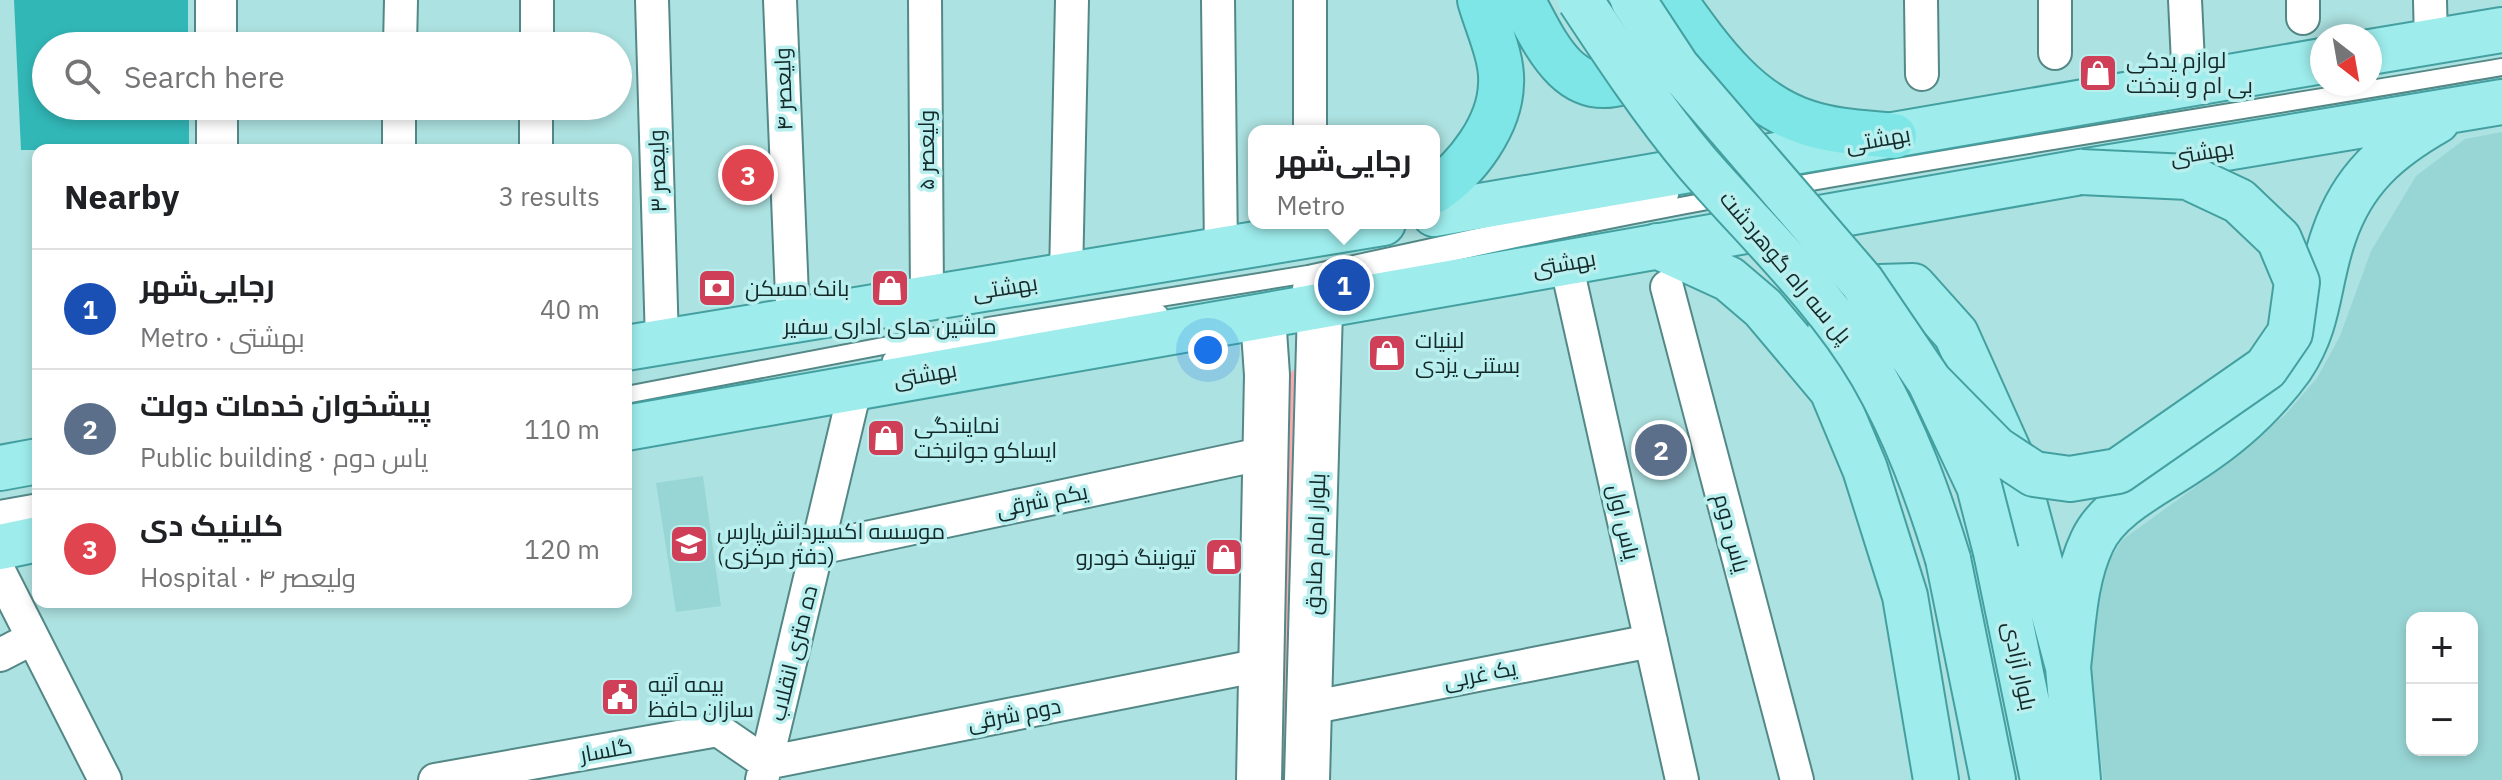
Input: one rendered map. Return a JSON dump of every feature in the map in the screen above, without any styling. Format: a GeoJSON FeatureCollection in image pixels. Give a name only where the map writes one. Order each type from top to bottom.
{"type":"FeatureCollection","features":[{"type":"Feature","properties":{"kind":"highway"},"geometry":{"type":"LineString","coordinates":[[1440,187],[1468,159],[1497,112],[1502,82],[1480,0]]}},
{"type":"Feature","properties":{"kind":"highway"},"geometry":{"type":"LineString","coordinates":[[1522,0],[1554,59],[1580,82],[1613,85],[1631,80],[1658,63],[1675,24],[1674,0]]}},
{"type":"Feature","properties":{"kind":"highway"},"geometry":{"type":"LineString","coordinates":[[1674,0],[1724,67],[1774,110],[1810,124],[1894,136]]}},
{"type":"Feature","properties":{"kind":"main road","name":"پل سه راه گوهردشت"},"geometry":{"type":"LineString","coordinates":[[1580,0],[1640,89],[1695,161],[1825,308],[1870,371],[1905,436],[1948,559],[1993,780]]}},
{"type":"Feature","properties":{"kind":"main road","name":"پل سه راه گوهردشت"},"geometry":{"type":"LineString","coordinates":[[1633,0],[1677,67],[1739,143],[1862,282],[1930,382],[1979,486],[1996,552]]}},
{"type":"Feature","properties":{"kind":"main road"},"geometry":{"type":"LineString","coordinates":[[2382,46],[2430,21],[2502,30]]}},
{"type":"Feature","properties":{"kind":"main road","name":"بهشتی"},"geometry":{"type":"LineString","coordinates":[[1440,213],[2310,63]]}},
{"type":"Feature","properties":{"kind":"main road","name":"بهشتى"},"geometry":{"type":"LineString","coordinates":[[632,427],[856,385],[1320,308],[1566,263],[1662,266],[2081,172],[2502,102]]}},
{"type":"Feature","properties":{"kind":"main road"},"geometry":{"type":"LineString","coordinates":[[2068,667],[2076,600],[2092,540],[2129,499],[2197,457],[2259,407],[2291,366],[2313,329],[2334,234],[2364,178],[2396,145],[2459,109]]}},
{"type":"Feature","properties":{"kind":"main road"},"geometry":{"type":"LineString","coordinates":[[1930,382],[1996,449],[2034,474],[2070,479],[2118,471],[2266,368],[2290,333],[2297,282],[2279,239],[2239,201],[2188,177],[2081,172]]}},
{"type":"Feature","properties":{"kind":"main road","name":"بهشتی"},"geometry":{"type":"LineString","coordinates":[[644,345],[1221,251],[1310,229]]}},
{"type":"Feature","properties":{"kind":"main road"},"geometry":{"type":"LineString","coordinates":[[1662,266],[1729,279],[1763,308],[1832,390],[1865,469],[1905,596],[1936,780]]}},
{"type":"Feature","properties":{"kind":"main road"},"geometry":{"type":"LineString","coordinates":[[1832,390],[1830,331],[1854,300],[1880,287],[1913,286],[1933,305],[1962,345],[2013,461],[2068,667],[2078,780]]}},
{"type":"Feature","properties":{"kind":"main road","name":"بلوار امام صادق"},"geometry":{"type":"LineString","coordinates":[[1307,780],[1321,365],[1320,308]]}},
{"type":"Feature","properties":{"kind":"main road"},"geometry":{"type":"LineString","coordinates":[[1259,780],[1267,375],[1263,317]]}},
{"type":"Feature","properties":{"kind":"main road"},"geometry":{"type":"LineString","coordinates":[[1267,375],[1276,360],[1292,354],[1309,355],[1321,365]]}},
{"type":"Feature","properties":{"kind":"main road"},"geometry":{"type":"LineString","coordinates":[[0,468],[32,462]]}},
{"type":"Feature","properties":{"kind":"main road"},"geometry":{"type":"LineString","coordinates":[[0,547],[32,540]]}},
{"type":"Feature","properties":{"kind":"main road","name":"بلوار آزادی"},"geometry":{"type":"LineString","coordinates":[[1996,552],[2043,780]]}},
{"type":"Feature","properties":{"kind":"street"},"geometry":{"type":"LineString","coordinates":[[216,0],[216,32]]}},
{"type":"Feature","properties":{"kind":"street"},"geometry":{"type":"LineString","coordinates":[[400,32],[401,0]]}},
{"type":"Feature","properties":{"kind":"street"},"geometry":{"type":"LineString","coordinates":[[537,0],[537,32]]}},
{"type":"Feature","properties":{"kind":"street","name":"ولیعصر ۳"},"geometry":{"type":"LineString","coordinates":[[644,345],[652,0]]}},
{"type":"Feature","properties":{"kind":"street","name":"ولیعصر ۴"},"geometry":{"type":"LineString","coordinates":[[780,0],[793,321]]}},
{"type":"Feature","properties":{"kind":"street","name":"ولیعصر ۵"},"geometry":{"type":"LineString","coordinates":[[925,0],[927,299]]}},
{"type":"Feature","properties":{"kind":"street"},"geometry":{"type":"LineString","coordinates":[[1066,277],[1072,0]]}},
{"type":"Feature","properties":{"kind":"street"},"geometry":{"type":"LineString","coordinates":[[1218,0],[1221,251]]}},
{"type":"Feature","properties":{"kind":"street"},"geometry":{"type":"LineString","coordinates":[[1310,0],[1310,125]]}},
{"type":"Feature","properties":{"kind":"street"},"geometry":{"type":"LineString","coordinates":[[1921,0],[1922,74]]}},
{"type":"Feature","properties":{"kind":"street"},"geometry":{"type":"LineString","coordinates":[[2055,0],[2055,53]]}},
{"type":"Feature","properties":{"kind":"street"},"geometry":{"type":"LineString","coordinates":[[2185,0],[2189,84]]}},
{"type":"Feature","properties":{"kind":"street"},"geometry":{"type":"LineString","coordinates":[[217,120],[217,144]]}},
{"type":"Feature","properties":{"kind":"street"},"geometry":{"type":"LineString","coordinates":[[399,120],[399,144]]}},
{"type":"Feature","properties":{"kind":"street"},"geometry":{"type":"LineString","coordinates":[[536,120],[536,144]]}},
{"type":"Feature","properties":{"kind":"street","name":"یاس اول"},"geometry":{"type":"LineString","coordinates":[[1566,263],[1682,780]]}},
{"type":"Feature","properties":{"kind":"street","name":"یاس دوم"},"geometry":{"type":"LineString","coordinates":[[1662,266],[1797,780]]}},
{"type":"Feature","properties":{"kind":"street","name":"ده متری انقلاب"},"geometry":{"type":"LineString","coordinates":[[764,772],[856,385]]}},
{"type":"Feature","properties":{"kind":"street","name":"یکم شرقی"},"geometry":{"type":"LineString","coordinates":[[819,548],[1266,453]]}},
{"type":"Feature","properties":{"kind":"street"},"geometry":{"type":"LineString","coordinates":[[0,573],[105,780]]}},
{"type":"Feature","properties":{"kind":"street"},"geometry":{"type":"LineString","coordinates":[[0,655],[33,638]]}},
{"type":"Feature","properties":{"kind":"street","name":"یک غربی"},"geometry":{"type":"LineString","coordinates":[[1309,708],[1651,641]]}},
{"type":"Feature","properties":{"kind":"street","name":"دوم شرقی"},"geometry":{"type":"LineString","coordinates":[[764,772],[1261,665]]}},
{"type":"Feature","properties":{"kind":"street","name":"گلسار"},"geometry":{"type":"LineString","coordinates":[[435,780],[718,730],[764,772]]}},
{"type":"Feature","properties":{"kind":"lane"},"geometry":{"type":"LineString","coordinates":[[2382,72],[2502,50]]}},
{"type":"Feature","properties":{"kind":"lane"},"geometry":{"type":"LineString","coordinates":[[632,409],[981,340],[1298,289],[1437,255],[1893,169],[2502,67]]}},
{"type":"Feature","properties":{"kind":"lane"},"geometry":{"type":"LineString","coordinates":[[632,394],[988,326],[1308,274],[1657,198],[2310,85]]}},
{"type":"Feature","properties":{"kind":"lane"},"geometry":{"type":"LineString","coordinates":[[0,509],[32,503]]}},
{"type":"Feature","properties":{"kind":"lane"},"geometry":{"type":"LineString","coordinates":[[0,522],[32,516]]}},
{"type":"Feature","properties":{"kind":"shaded area"},"geometry":{"type":"Polygon","coordinates":[[[2502,132],[2502,780],[2103,780],[2090,656],[2101,574],[2122,540],[2205,480],[2285,415],[2317,378],[2340,336],[2371,251],[2416,176],[2465,139],[2502,132]]]}},
{"type":"Feature","properties":{"kind":"shaded area"},"geometry":{"type":"Polygon","coordinates":[[[1297,367],[1292,780],[1276,780],[1283,380],[1297,367]]]}},
{"type":"Feature","properties":{"kind":"shaded area","name":"موسسه اکسیردانش‌پارس (دفتر مرکزی)"},"geometry":{"type":"Polygon","coordinates":[[[703,476],[721,606],[676,612],[656,483],[703,476]]]}},
{"type":"Feature","properties":{"kind":"building"},"geometry":{"type":"Polygon","coordinates":[[[14,0],[188,0],[188,32],[32,32],[32,120],[189,120],[189,144],[32,144],[32,150],[21,150],[14,0]]]}},
{"type":"Feature","properties":{"kind":"place","name":"لوازم یدکی بی ام و بندخت"},"geometry":{"type":"Point","coordinates":[2098,73]}},
{"type":"Feature","properties":{"kind":"place","name":"کلینیک دی"},"geometry":{"type":"Point","coordinates":[748,175]}},
{"type":"Feature","properties":{"kind":"place","name":"رجایی‌شهر"},"geometry":{"type":"Point","coordinates":[1344,285]}},
{"type":"Feature","properties":{"kind":"place","name":"بانک مسکن"},"geometry":{"type":"Point","coordinates":[717,288]}},
{"type":"Feature","properties":{"kind":"place","name":"ماشین های اداری سفیر"},"geometry":{"type":"Point","coordinates":[890,288]}},
{"type":"Feature","properties":{"kind":"place","name":"لبنیات بستنی یزدی"},"geometry":{"type":"Point","coordinates":[1387,353]}},
{"type":"Feature","properties":{"kind":"place","name":"نمایندگی ایساکو جوانبخت"},"geometry":{"type":"Point","coordinates":[886,438]}},
{"type":"Feature","properties":{"kind":"place","name":"پیشخوان خدمات دولت"},"geometry":{"type":"Point","coordinates":[1661,450]}},
{"type":"Feature","properties":{"kind":"place","name":"موسسه اکسیردانش‌پارس (دفتر مرکزی)"},"geometry":{"type":"Point","coordinates":[689,544]}},
{"type":"Feature","properties":{"kind":"place","name":"تیونینگ خودرو"},"geometry":{"type":"Point","coordinates":[1224,557]}},
{"type":"Feature","properties":{"kind":"place","name":"بیمه آتیه سازان حافظ"},"geometry":{"type":"Point","coordinates":[620,697]}}]}
